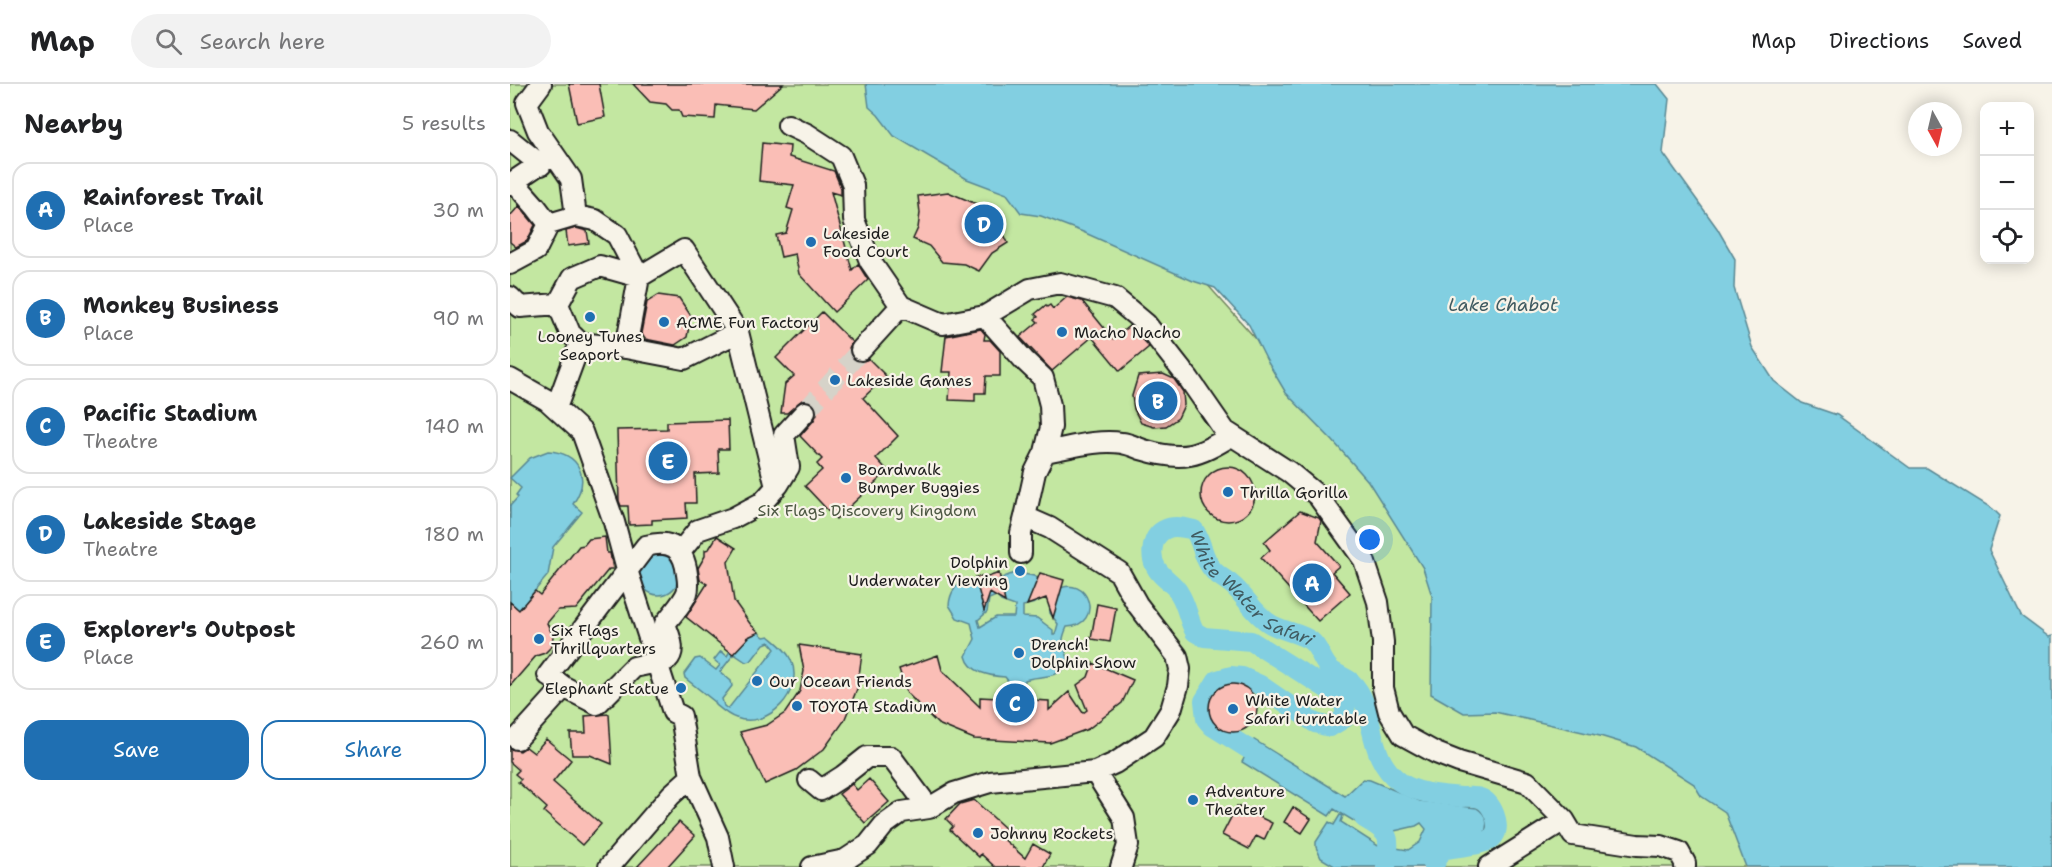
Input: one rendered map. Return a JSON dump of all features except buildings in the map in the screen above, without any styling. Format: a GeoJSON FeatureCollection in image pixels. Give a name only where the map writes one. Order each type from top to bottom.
{"type":"FeatureCollection","features":[{"type":"Feature","properties":{"kind":"street"},"geometry":{"type":"LineString","coordinates":[[541,84],[527,103],[538,130],[571,179],[576,216]]}},
{"type":"Feature","properties":{"kind":"street"},"geometry":{"type":"LineString","coordinates":[[788,125],[807,134],[841,156],[853,185],[854,220],[870,261],[901,306],[943,324],[985,316],[1030,289],[1060,283],[1115,297],[1146,324],[1189,379],[1225,431],[1289,472],[1318,496],[1364,560],[1378,602],[1383,642],[1383,688],[1389,712],[1403,735],[1436,753],[1459,762],[1527,782],[1564,819],[1573,835],[1637,845],[1661,846],[1679,852],[1685,863],[1684,867]]}},
{"type":"Feature","properties":{"kind":"street"},"geometry":{"type":"LineString","coordinates":[[510,140],[544,162],[512,183],[549,224]]}},
{"type":"Feature","properties":{"kind":"street"},"geometry":{"type":"LineString","coordinates":[[510,264],[536,250],[549,224],[576,216],[595,220],[616,235],[639,277],[626,348]]}},
{"type":"Feature","properties":{"kind":"street"},"geometry":{"type":"LineString","coordinates":[[558,303],[572,278],[600,266],[639,277],[684,250],[738,332],[776,488]]}},
{"type":"Feature","properties":{"kind":"street"},"geometry":{"type":"LineString","coordinates":[[510,297],[520,307],[558,303]]}},
{"type":"Feature","properties":{"kind":"street"},"geometry":{"type":"LineString","coordinates":[[558,303],[570,333],[580,343],[626,348],[684,359],[738,332]]}},
{"type":"Feature","properties":{"kind":"street"},"geometry":{"type":"LineString","coordinates":[[861,350],[901,306]]}},
{"type":"Feature","properties":{"kind":"street"},"geometry":{"type":"LineString","coordinates":[[985,316],[1043,378],[1050,405],[1051,427],[1045,452],[1035,472],[1024,517],[1021,553]]}},
{"type":"Feature","properties":{"kind":"street"},"geometry":{"type":"LineString","coordinates":[[556,408],[580,343]]}},
{"type":"Feature","properties":{"kind":"street"},"geometry":{"type":"LineString","coordinates":[[510,379],[547,400],[582,432],[614,522],[627,570],[673,712],[681,716],[692,777],[718,837],[724,867]]}},
{"type":"Feature","properties":{"kind":"street"},"geometry":{"type":"LineString","coordinates":[[680,552],[698,530],[733,518],[763,502],[776,488],[789,467],[784,435],[805,412]]}},
{"type":"Feature","properties":{"kind":"street"},"geometry":{"type":"LineString","coordinates":[[1045,452],[1105,441],[1188,457],[1207,450],[1231,436]]}},
{"type":"Feature","properties":{"kind":"street"},"geometry":{"type":"LineString","coordinates":[[812,867],[845,860],[868,845],[884,825],[902,812],[929,808],[954,793],[990,783],[1095,772],[1115,763],[1154,737],[1171,710],[1180,669],[1177,656],[1137,604],[1119,572],[1050,528],[1024,517]]}},
{"type":"Feature","properties":{"kind":"street"},"geometry":{"type":"LineString","coordinates":[[646,630],[665,624],[687,594],[686,565],[680,552],[672,545],[658,543],[646,546],[548,675],[564,687],[597,704],[634,667],[667,660],[673,652],[665,624]]}},
{"type":"Feature","properties":{"kind":"street"},"geometry":{"type":"LineString","coordinates":[[517,739],[564,687]]}},
{"type":"Feature","properties":{"kind":"street"},"geometry":{"type":"LineString","coordinates":[[808,780],[821,790],[867,757],[891,757],[929,808]]}},
{"type":"Feature","properties":{"kind":"street"},"geometry":{"type":"LineString","coordinates":[[1095,772],[1124,818],[1128,845],[1121,867]]}},
{"type":"Feature","properties":{"kind":"street"},"geometry":{"type":"LineString","coordinates":[[609,867],[671,795],[692,777]]}},
{"type":"Feature","properties":{"kind":"street"},"geometry":{"type":"LineString","coordinates":[[1490,867],[1564,819]]}},
{"type":"Feature","properties":{"kind":"green space","name":"Six Flags Discovery Kingdom"},"geometry":{"type":"Polygon","coordinates":[[[510,84],[877,84],[1197,273],[1437,541],[1697,733],[1776,867],[510,867],[510,84]]]}},
{"type":"Feature","properties":{"kind":"water","name":"Lake Chabot"},"geometry":{"type":"Polygon","coordinates":[[[866,84],[1657,84],[1669,99],[1663,153],[1717,228],[1735,259],[1734,288],[1752,347],[1774,381],[1802,403],[1837,415],[1910,468],[1927,468],[1993,509],[2000,516],[1989,550],[2021,616],[2049,637],[2052,636],[2052,867],[1746,867],[1725,812],[1701,796],[1694,784],[1636,747],[1600,736],[1495,712],[1464,713],[1431,694],[1432,596],[1423,568],[1368,481],[1286,393],[1249,325],[1215,288],[1193,281],[1083,232],[1041,216],[1021,213],[1007,194],[967,179],[894,136],[869,107],[866,84]]]}},
{"type":"Feature","properties":{"kind":"water"},"geometry":{"type":"Polygon","coordinates":[[[548,451],[568,456],[579,468],[581,485],[573,504],[582,512],[553,547],[548,575],[519,610],[510,602],[510,506],[518,497],[516,495],[521,488],[510,478],[530,458],[548,451]]]}},
{"type":"Feature","properties":{"kind":"water"},"geometry":{"type":"Polygon","coordinates":[[[659,555],[673,561],[679,575],[673,589],[659,595],[645,589],[639,575],[645,561],[659,555]]]}},
{"type":"Feature","properties":{"kind":"water"},"geometry":{"type":"Polygon","coordinates":[[[1013,574],[1034,576],[1056,590],[1068,586],[1077,588],[1084,593],[1089,610],[1086,618],[1079,624],[1067,627],[1063,641],[1069,661],[1065,667],[1050,676],[1025,680],[1022,696],[1008,695],[1009,682],[1005,677],[976,670],[968,662],[966,656],[975,639],[971,623],[957,618],[949,605],[952,592],[964,582],[982,585],[1013,574]],[[996,596],[989,599],[987,612],[978,620],[980,627],[996,617],[1014,617],[1015,606],[1001,601],[996,596]],[[1043,598],[1023,606],[1023,617],[1037,618],[1053,630],[1053,635],[1055,635],[1058,624],[1050,613],[1049,601],[1043,598]]]}},
{"type":"Feature","properties":{"kind":"water"},"geometry":{"type":"Polygon","coordinates":[[[747,623],[764,637],[769,636],[778,644],[789,656],[794,672],[793,684],[781,705],[760,718],[748,720],[736,718],[723,711],[685,678],[684,674],[695,659],[700,658],[716,670],[720,665],[714,660],[721,651],[727,656],[747,623]],[[769,642],[764,644],[751,661],[746,662],[734,654],[720,672],[731,681],[732,686],[722,699],[724,706],[728,709],[775,649],[769,642]]]}},
{"type":"Feature","properties":{"kind":"water"},"geometry":{"type":"Polygon","coordinates":[[[1254,740],[1345,796],[1363,779],[1420,801],[1477,808],[1485,817],[1487,825],[1485,832],[1483,836],[1444,846],[1438,850],[1427,867],[1392,867],[1396,848],[1408,850],[1420,842],[1426,829],[1421,823],[1377,835],[1334,809],[1329,816],[1242,762],[1254,740]]]}},
{"type":"Feature","properties":{"kind":"water"},"geometry":{"type":"Polygon","coordinates":[[[1340,815],[1343,816],[1341,822],[1380,847],[1382,852],[1378,867],[1336,867],[1321,858],[1316,842],[1329,822],[1334,825],[1340,815]]]}},
{"type":"Feature","properties":{"kind":"waterway","name":"White Water Safari"},"geometry":{"type":"LineString","coordinates":[[1271,763],[1212,726],[1206,719],[1204,701],[1217,680],[1231,676],[1242,677],[1260,685],[1315,723],[1330,727],[1345,718],[1345,707],[1337,695],[1251,641],[1204,637],[1195,632],[1179,593],[1154,564],[1152,553],[1154,541],[1166,529],[1176,527],[1194,530],[1209,565],[1236,588],[1263,619],[1311,641],[1325,664],[1333,672],[1351,682],[1365,705],[1381,759],[1400,782],[1430,793],[1478,797],[1492,809],[1497,826],[1490,840],[1442,850],[1433,867]]}},
{"type":"Feature","properties":{"kind":"waterway","name":"White Water Safari"},"geometry":{"type":"LineString","coordinates":[[1364,818],[1380,828],[1387,837],[1386,867]]}},
{"type":"Feature","properties":{"kind":"tunnel"},"geometry":{"type":"LineString","coordinates":[[805,412],[861,350]]}},
{"type":"Feature","properties":{"kind":"place","name":"Lakeside Stage"},"geometry":{"type":"Point","coordinates":[984,224]}},
{"type":"Feature","properties":{"kind":"place","name":"Lakeside Food Court"},"geometry":{"type":"Point","coordinates":[811,242]}},
{"type":"Feature","properties":{"kind":"place","name":"Looney Tunes Seaport"},"geometry":{"type":"Point","coordinates":[590,317]}},
{"type":"Feature","properties":{"kind":"place","name":"ACME Fun Factory"},"geometry":{"type":"Point","coordinates":[664,322]}},
{"type":"Feature","properties":{"kind":"place","name":"Macho Nacho"},"geometry":{"type":"Point","coordinates":[1062,332]}},
{"type":"Feature","properties":{"kind":"place","name":"Lakeside Games"},"geometry":{"type":"Point","coordinates":[835,380]}},
{"type":"Feature","properties":{"kind":"place","name":"Monkey Business"},"geometry":{"type":"Point","coordinates":[1158,401]}},
{"type":"Feature","properties":{"kind":"place","name":"Explorer's Outpost"},"geometry":{"type":"Point","coordinates":[668,461]}},
{"type":"Feature","properties":{"kind":"place","name":"Boardwalk Bumper Buggies"},"geometry":{"type":"Point","coordinates":[846,478]}},
{"type":"Feature","properties":{"kind":"place","name":"Thrilla Gorilla"},"geometry":{"type":"Point","coordinates":[1228,492]}},
{"type":"Feature","properties":{"kind":"place","name":"Dolphin Underwater Viewing"},"geometry":{"type":"Point","coordinates":[1020,571]}},
{"type":"Feature","properties":{"kind":"place","name":"Rainforest Trail"},"geometry":{"type":"Point","coordinates":[1312,583]}},
{"type":"Feature","properties":{"kind":"place","name":"Six Flags Thrillquarters"},"geometry":{"type":"Point","coordinates":[539,639]}},
{"type":"Feature","properties":{"kind":"place","name":"Drench! Dolphin Show"},"geometry":{"type":"Point","coordinates":[1019,653]}},
{"type":"Feature","properties":{"kind":"place","name":"Our Ocean Friends"},"geometry":{"type":"Point","coordinates":[757,681]}},
{"type":"Feature","properties":{"kind":"place","name":"Elephant Statue"},"geometry":{"type":"Point","coordinates":[681,688]}},
{"type":"Feature","properties":{"kind":"place","name":"Pacific Stadium"},"geometry":{"type":"Point","coordinates":[1015,703]}},
{"type":"Feature","properties":{"kind":"place","name":"TOYOTA Stadium"},"geometry":{"type":"Point","coordinates":[797,706]}},
{"type":"Feature","properties":{"kind":"place","name":"White Water Safari turntable"},"geometry":{"type":"Point","coordinates":[1233,709]}},
{"type":"Feature","properties":{"kind":"place","name":"Adventure Theater"},"geometry":{"type":"Point","coordinates":[1193,800]}},
{"type":"Feature","properties":{"kind":"place","name":"Johnny Rockets"},"geometry":{"type":"Point","coordinates":[978,833]}}]}
